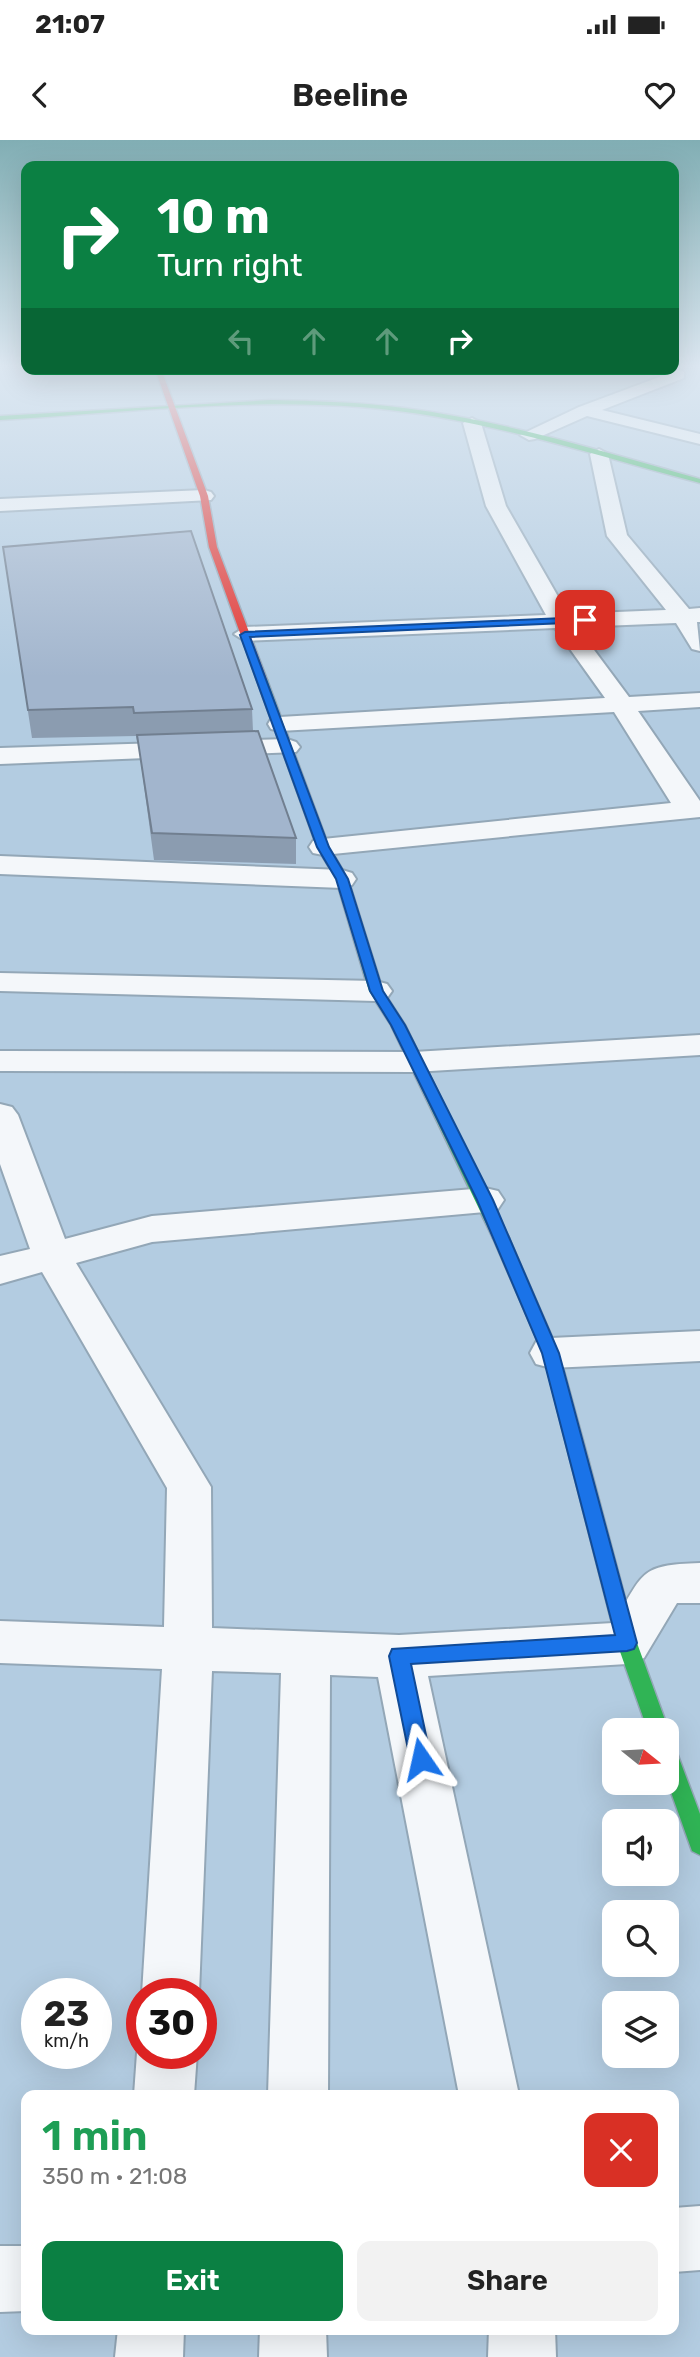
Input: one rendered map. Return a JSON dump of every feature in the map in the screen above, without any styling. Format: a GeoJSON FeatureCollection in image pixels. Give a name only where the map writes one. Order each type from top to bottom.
{"type":"FeatureCollection","features":[{"type":"Feature","properties":{"kind":"street"},"geometry":{"type":"LineString","coordinates":[[195,469],[204,496],[213,547],[323,847],[342,879],[376,991],[398,1025],[414,1062],[485,1200],[551,1353],[627,1643],[654,1718]]}},
{"type":"Feature","properties":{"kind":"street"},"geometry":{"type":"LineString","coordinates":[[323,847],[695,809],[561,621],[496,506],[485,469]]}},
{"type":"Feature","properties":{"kind":"street"},"geometry":{"type":"LineString","coordinates":[[602,469],[617,536],[691,615],[700,644]]}},
{"type":"Feature","properties":{"kind":"street"},"geometry":{"type":"LineString","coordinates":[[657,469],[700,481]]}},
{"type":"Feature","properties":{"kind":"street"},"geometry":{"type":"LineString","coordinates":[[0,505],[204,496]]}},
{"type":"Feature","properties":{"kind":"street"},"geometry":{"type":"LineString","coordinates":[[186,549],[213,547]]}},
{"type":"Feature","properties":{"kind":"street"},"geometry":{"type":"LineString","coordinates":[[245,635],[691,615]]}},
{"type":"Feature","properties":{"kind":"street"},"geometry":{"type":"LineString","coordinates":[[0,756],[283,735],[620,702],[700,700]]}},
{"type":"Feature","properties":{"kind":"street"},"geometry":{"type":"LineString","coordinates":[[0,865],[342,879]]}},
{"type":"Feature","properties":{"kind":"street"},"geometry":{"type":"LineString","coordinates":[[0,982],[376,991]]}},
{"type":"Feature","properties":{"kind":"street"},"geometry":{"type":"LineString","coordinates":[[0,1061],[414,1062],[700,1045]]}},
{"type":"Feature","properties":{"kind":"street"},"geometry":{"type":"LineString","coordinates":[[0,1115],[52,1256],[189,1487],[188,1649],[171,1978]]}},
{"type":"Feature","properties":{"kind":"street"},"geometry":{"type":"LineString","coordinates":[[0,1270],[152,1229],[485,1200]]}},
{"type":"Feature","properties":{"kind":"street"},"geometry":{"type":"LineString","coordinates":[[551,1353],[700,1346]]}},
{"type":"Feature","properties":{"kind":"street"},"geometry":{"type":"LineString","coordinates":[[627,1643],[664,1584],[700,1583]]}},
{"type":"Feature","properties":{"kind":"street"},"geometry":{"type":"LineString","coordinates":[[0,1642],[400,1656],[627,1643]]}},
{"type":"Feature","properties":{"kind":"street"},"geometry":{"type":"LineString","coordinates":[[298,2090],[306,1653]]}},
{"type":"Feature","properties":{"kind":"street"},"geometry":{"type":"LineString","coordinates":[[400,1656],[488,2090]]}},
{"type":"Feature","properties":{"kind":"street"},"geometry":{"type":"LineString","coordinates":[[679,1785],[700,1844]]}},
{"type":"Feature","properties":{"kind":"street"},"geometry":{"type":"LineString","coordinates":[[164,2090],[166,2069]]}},
{"type":"Feature","properties":{"kind":"street"},"geometry":{"type":"LineString","coordinates":[[679,2240],[700,2238]]}},
{"type":"Feature","properties":{"kind":"street"},"geometry":{"type":"LineString","coordinates":[[0,2278],[21,2278]]}},
{"type":"Feature","properties":{"kind":"street"},"geometry":{"type":"LineString","coordinates":[[149,2357],[151,2335]]}},
{"type":"Feature","properties":{"kind":"street"},"geometry":{"type":"LineString","coordinates":[[293,2335],[293,2357]]}},
{"type":"Feature","properties":{"kind":"street"},"geometry":{"type":"LineString","coordinates":[[522,2335],[522,2357]]}},
{"type":"Feature","properties":{"kind":"building"},"geometry":{"type":"Polygon","coordinates":[[[191,531],[252,709],[134,713],[133,707],[28,710],[3,547],[191,531]]]}},
{"type":"Feature","properties":{"kind":"building"},"geometry":{"type":"Polygon","coordinates":[[[258,731],[296,838],[152,833],[137,735],[258,731]]]}},
{"type":"Feature","properties":{"kind":"traffic: fast"},"geometry":{"type":"LineString","coordinates":[[658,469],[700,481]]}},
{"type":"Feature","properties":{"kind":"traffic: fast"},"geometry":{"type":"LineString","coordinates":[[262,680],[323,847],[342,879],[376,991],[398,1025],[501,1238]]}},
{"type":"Feature","properties":{"kind":"traffic: fast"},"geometry":{"type":"LineString","coordinates":[[579,1459],[627,1643],[654,1718]]}},
{"type":"Feature","properties":{"kind":"traffic: fast"},"geometry":{"type":"LineString","coordinates":[[679,1785],[700,1844]]}},
{"type":"Feature","properties":{"kind":"traffic: slow"},"geometry":{"type":"LineString","coordinates":[[501,1238],[551,1353],[579,1459]]}},
{"type":"Feature","properties":{"kind":"traffic: jam"},"geometry":{"type":"LineString","coordinates":[[194,469],[204,496],[213,547],[262,680]]}},
{"type":"Feature","properties":{"kind":"route"},"geometry":{"type":"LineString","coordinates":[[421,1759],[400,1656],[627,1643],[551,1353],[485,1200],[414,1062],[398,1025],[376,991],[342,879],[323,847],[280,724],[245,635],[585,620]]}}]}
